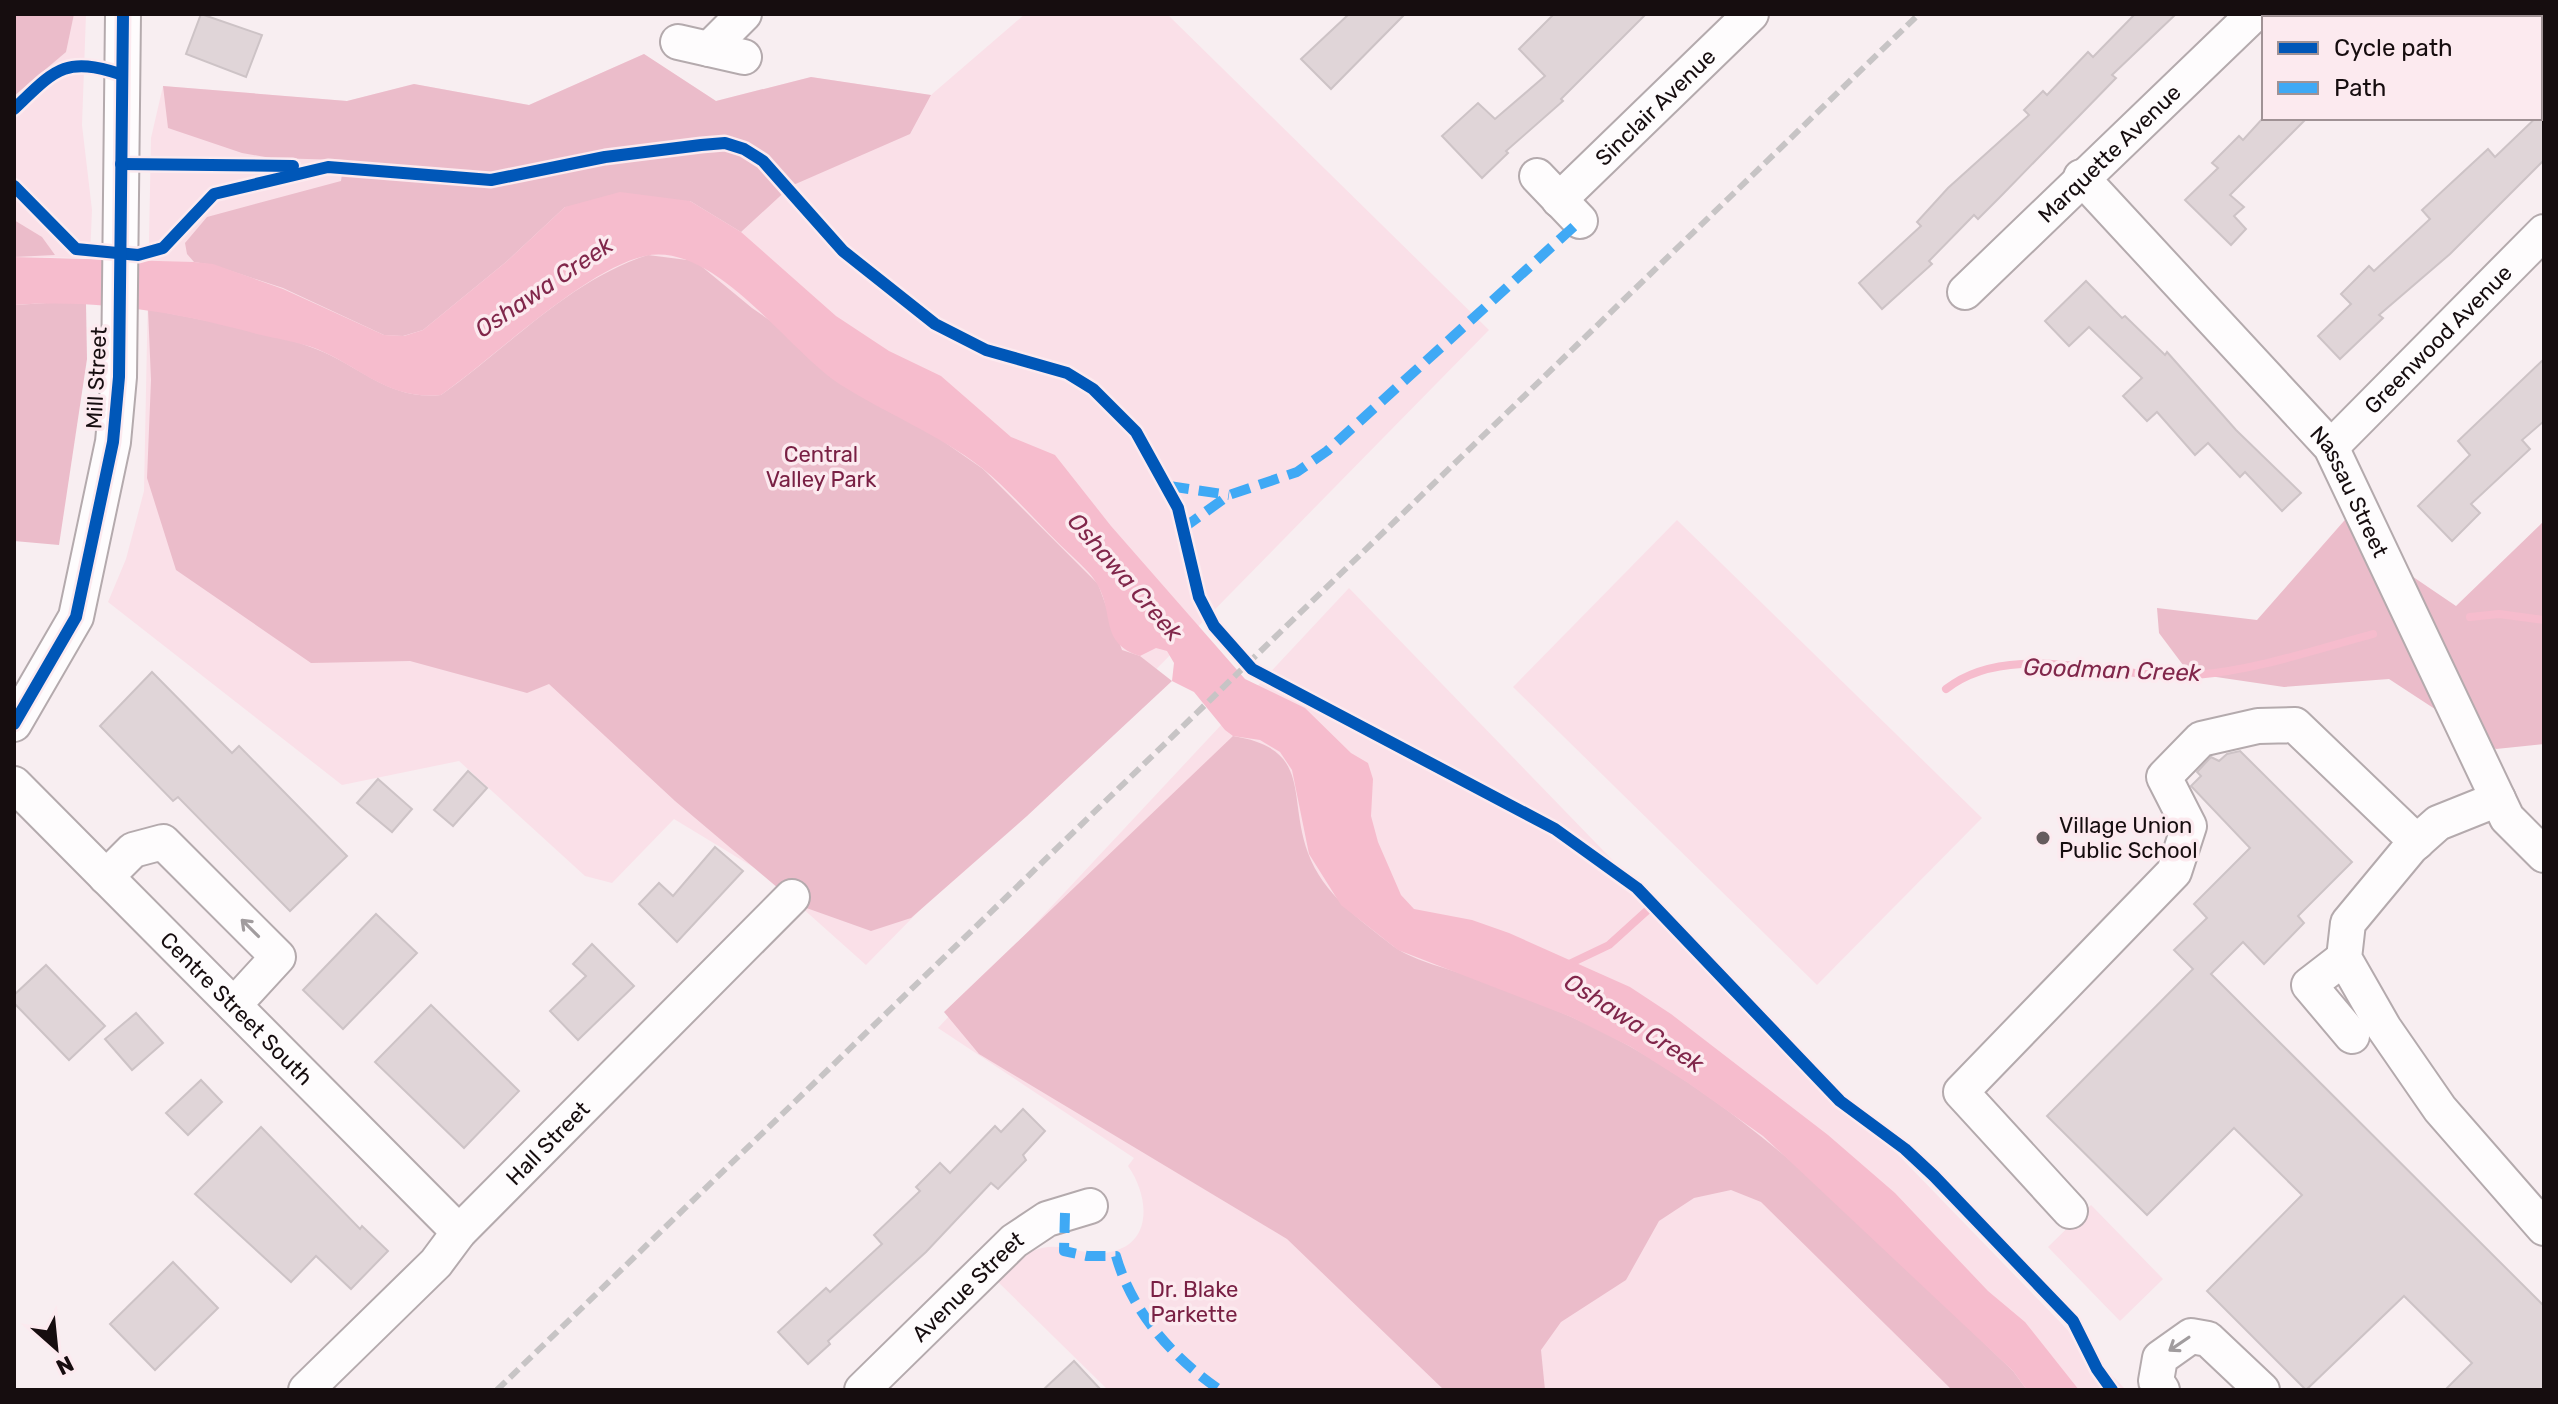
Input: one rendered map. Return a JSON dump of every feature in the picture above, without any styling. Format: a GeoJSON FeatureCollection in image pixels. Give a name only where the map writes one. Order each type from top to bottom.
{"type":"FeatureCollection","features":[{"type":"Feature","properties":{"kind":"street","name":"Mill Street"},"geometry":{"type":"LineString","coordinates":[[14,724],[76,617],[113,442],[119,377],[123,14]]}},
{"type":"Feature","properties":{"kind":"street"},"geometry":{"type":"LineString","coordinates":[[744,14],[693,45],[744,57]]}},
{"type":"Feature","properties":{"kind":"street","name":"Sinclair Avenue"},"geometry":{"type":"LineString","coordinates":[[1559,199],[1751,14]]}},
{"type":"Feature","properties":{"kind":"street","name":"Marquette Avenue"},"geometry":{"type":"LineString","coordinates":[[1965,292],[2081,177],[2254,14]]}},
{"type":"Feature","properties":{"kind":"street","name":"Nassau Street"},"geometry":{"type":"LineString","coordinates":[[2081,177],[2331,447],[2507,818],[2544,855]]}},
{"type":"Feature","properties":{"kind":"street","name":"Greenwood Avenue"},"geometry":{"type":"LineString","coordinates":[[2331,447],[2544,232]]}},
{"type":"Feature","properties":{"kind":"street"},"geometry":{"type":"LineString","coordinates":[[2070,1211],[1961,1092],[2174,872],[2189,826],[2164,777],[2201,739],[2258,726],[2295,725],[2417,842]]}},
{"type":"Feature","properties":{"kind":"street","name":"Centre Street South"},"geometry":{"type":"LineString","coordinates":[[14,784],[459,1232]]}},
{"type":"Feature","properties":{"kind":"street"},"geometry":{"type":"LineString","coordinates":[[2498,799],[2438,823],[2417,842],[2348,923],[2344,958],[2384,1028],[2440,1109],[2544,1228]]}},
{"type":"Feature","properties":{"kind":"street"},"geometry":{"type":"LineString","coordinates":[[106,877],[133,850],[163,842],[237,915],[278,957],[234,1005]]}},
{"type":"Feature","properties":{"kind":"street","name":"Hall Street"},"geometry":{"type":"LineString","coordinates":[[306,1390],[436,1263],[459,1232],[792,897]]}},
{"type":"Feature","properties":{"kind":"street"},"geometry":{"type":"LineString","coordinates":[[2344,958],[2309,985],[2352,1036]]}},
{"type":"Feature","properties":{"kind":"street","name":"Avenue Street"},"geometry":{"type":"LineString","coordinates":[[862,1390],[1014,1241],[1047,1219],[1090,1206]]}},
{"type":"Feature","properties":{"kind":"street"},"geometry":{"type":"LineString","coordinates":[[2162,1390],[2156,1381],[2160,1358],[2191,1336],[2208,1339],[2262,1390]]}},
{"type":"Feature","properties":{"kind":"green space"},"geometry":{"type":"Polygon","coordinates":[[[14,14],[86,14],[82,125],[92,210],[90,258],[14,257],[14,14]]]}},
{"type":"Feature","properties":{"kind":"green space"},"geometry":{"type":"Polygon","coordinates":[[[14,14],[74,14],[66,52],[14,96],[14,14]]]}},
{"type":"Feature","properties":{"kind":"green space","name":"Central Valley Park"},"geometry":{"type":"Polygon","coordinates":[[[1025,14],[1167,14],[1489,330],[866,965],[763,873],[674,819],[612,883],[585,876],[459,761],[342,785],[108,602],[126,559],[144,491],[151,138],[163,86],[347,101],[414,84],[529,105],[644,54],[716,101],[811,77],[931,95],[1025,14]]]}},
{"type":"Feature","properties":{"kind":"green space"},"geometry":{"type":"Polygon","coordinates":[[[644,54],[716,101],[811,77],[931,95],[910,134],[791,186],[741,232],[690,201],[565,207],[506,262],[423,330],[403,336],[384,335],[283,288],[213,265],[194,262],[187,254],[185,243],[207,217],[341,181],[344,160],[271,158],[242,153],[168,128],[163,86],[347,101],[414,84],[529,105],[644,54]]]}},
{"type":"Feature","properties":{"kind":"green space"},"geometry":{"type":"Polygon","coordinates":[[[14,220],[42,237],[55,255],[14,257],[14,220]]]}},
{"type":"Feature","properties":{"kind":"green space"},"geometry":{"type":"Polygon","coordinates":[[[648,255],[695,261],[752,308],[983,469],[1098,584],[1122,650],[1140,656],[1172,681],[1027,816],[911,918],[871,931],[798,905],[675,801],[549,684],[527,693],[410,661],[311,663],[176,570],[147,478],[151,380],[148,309],[296,342],[332,356],[390,387],[422,395],[441,395],[565,298],[619,266],[648,255]]]}},
{"type":"Feature","properties":{"kind":"green space"},"geometry":{"type":"Polygon","coordinates":[[[86,304],[87,359],[59,545],[14,541],[14,305],[86,304]]]}},
{"type":"Feature","properties":{"kind":"green space"},"geometry":{"type":"Polygon","coordinates":[[[2358,505],[2372,549],[2456,606],[2544,521],[2544,744],[2496,749],[2389,679],[2284,687],[2189,673],[2159,633],[2157,608],[2257,620],[2358,505]]]}},
{"type":"Feature","properties":{"kind":"green space"},"geometry":{"type":"Polygon","coordinates":[[[1677,520],[1982,818],[1817,985],[1513,687],[1677,520]]]}},
{"type":"Feature","properties":{"kind":"green space","name":"Dr. Blake Parkette"},"geometry":{"type":"Polygon","coordinates":[[[1349,588],[2126,1390],[1108,1390],[995,1279],[1022,1256],[1042,1248],[1104,1253],[1132,1242],[1143,1219],[1141,1192],[1128,1166],[1134,1158],[938,1028],[1349,588]]]}},
{"type":"Feature","properties":{"kind":"green space"},"geometry":{"type":"Polygon","coordinates":[[[1233,736],[1258,742],[1276,752],[1286,763],[1293,778],[1302,832],[1315,868],[1333,894],[1368,926],[1409,955],[1571,1017],[1631,1047],[1684,1080],[1735,1116],[1832,1197],[2013,1371],[2027,1390],[1952,1390],[1761,1202],[1731,1190],[1694,1198],[1659,1221],[1626,1280],[1561,1322],[1541,1350],[1545,1390],[1444,1390],[1287,1239],[979,1054],[944,1012],[1233,736]]]}},
{"type":"Feature","properties":{"kind":"green space"},"geometry":{"type":"Polygon","coordinates":[[[2091,1205],[2163,1279],[2120,1321],[2048,1247],[2091,1205]]]}},
{"type":"Feature","properties":{"kind":"water","name":"Oshawa Creek"},"geometry":{"type":"Polygon","coordinates":[[[620,192],[690,201],[741,232],[836,316],[889,351],[941,376],[1011,437],[1055,455],[1111,526],[1245,679],[1305,708],[1351,753],[1368,763],[1373,779],[1371,816],[1378,842],[1401,895],[1414,909],[1472,920],[1509,933],[1630,987],[1671,1014],[1828,1135],[1895,1193],[1988,1291],[2025,1322],[2079,1390],[2027,1390],[2013,1371],[1763,1136],[1688,1083],[1631,1047],[1571,1017],[1398,950],[1341,905],[1309,854],[1292,770],[1280,752],[1260,740],[1233,736],[1225,730],[1194,692],[1172,681],[1174,663],[1167,651],[1156,648],[1140,656],[1119,643],[1113,635],[1102,595],[1092,576],[982,468],[948,445],[841,385],[724,281],[698,265],[671,256],[645,256],[621,264],[568,296],[441,395],[406,393],[390,388],[310,347],[197,319],[106,306],[14,305],[14,257],[194,262],[213,264],[283,289],[384,335],[404,336],[423,330],[506,262],[565,207],[620,192]]]}},
{"type":"Feature","properties":{"kind":"building"},"geometry":{"type":"Polygon","coordinates":[[[201,14],[262,35],[246,77],[186,54],[201,14]]]}},
{"type":"Feature","properties":{"kind":"building"},"geometry":{"type":"Polygon","coordinates":[[[1349,14],[1405,14],[1331,89],[1301,59],[1349,14]]]}},
{"type":"Feature","properties":{"kind":"building"},"geometry":{"type":"Polygon","coordinates":[[[1554,14],[1646,14],[1561,99],[1563,101],[1506,151],[1508,153],[1482,178],[1442,136],[1478,103],[1495,119],[1545,76],[1519,49],[1554,14]]]}},
{"type":"Feature","properties":{"kind":"building"},"geometry":{"type":"Polygon","coordinates":[[[2135,14],[2176,14],[2112,75],[2116,78],[2002,195],[1978,219],[1974,215],[1929,261],[1932,264],[1882,309],[1859,283],[1921,226],[1917,222],[1948,188],[2029,115],[2024,110],[2043,91],[2047,95],[2088,52],[2093,57],[2135,14]]]}},
{"type":"Feature","properties":{"kind":"building"},"geometry":{"type":"Polygon","coordinates":[[[2544,110],[2544,160],[2450,254],[2379,315],[2383,318],[2340,359],[2318,336],[2351,304],[2341,294],[2369,266],[2374,271],[2430,219],[2422,210],[2488,149],[2495,157],[2534,120],[2542,120],[2544,110]]]}},
{"type":"Feature","properties":{"kind":"building"},"geometry":{"type":"Polygon","coordinates":[[[2262,119],[2305,120],[2230,195],[2244,207],[2234,216],[2246,229],[2231,245],[2185,200],[2218,168],[2212,163],[2239,136],[2243,140],[2262,119]]]}},
{"type":"Feature","properties":{"kind":"building"},"geometry":{"type":"Polygon","coordinates":[[[2086,281],[2122,318],[2125,316],[2165,355],[2167,352],[2236,430],[2301,493],[2282,511],[2245,472],[2240,477],[2208,443],[2195,455],[2157,412],[2147,421],[2123,396],[2142,378],[2089,327],[2069,346],[2045,321],[2086,281]]]}},
{"type":"Feature","properties":{"kind":"building"},"geometry":{"type":"Polygon","coordinates":[[[2544,359],[2544,421],[2522,440],[2530,449],[2471,504],[2480,513],[2452,541],[2418,506],[2470,455],[2458,441],[2544,359]]]}},
{"type":"Feature","properties":{"kind":"building"},"geometry":{"type":"Polygon","coordinates":[[[152,672],[232,753],[239,746],[347,856],[290,911],[178,797],[173,801],[100,726],[152,672]]]}},
{"type":"Feature","properties":{"kind":"building"},"geometry":{"type":"Polygon","coordinates":[[[2240,751],[2352,862],[2298,916],[2304,923],[2264,964],[2243,942],[2211,974],[2544,1306],[2544,1390],[2445,1390],[2472,1363],[2404,1296],[2306,1390],[2207,1291],[2302,1195],[2234,1128],[2147,1215],[2047,1116],[2193,969],[2174,950],[2207,918],[2194,904],[2250,848],[2191,786],[2201,776],[2197,772],[2211,757],[2219,761],[2227,754],[2240,751]]]}},
{"type":"Feature","properties":{"kind":"building"},"geometry":{"type":"Polygon","coordinates":[[[468,771],[487,788],[453,826],[434,810],[468,771]]]}},
{"type":"Feature","properties":{"kind":"building"},"geometry":{"type":"Polygon","coordinates":[[[378,779],[412,809],[392,832],[357,803],[378,779]]]}},
{"type":"Feature","properties":{"kind":"building"},"geometry":{"type":"Polygon","coordinates":[[[715,847],[743,871],[677,942],[639,904],[659,883],[673,896],[715,847]]]}},
{"type":"Feature","properties":{"kind":"building"},"geometry":{"type":"Polygon","coordinates":[[[376,914],[417,953],[343,1029],[303,990],[376,914]]]}},
{"type":"Feature","properties":{"kind":"building"},"geometry":{"type":"Polygon","coordinates":[[[592,944],[634,986],[578,1040],[550,1011],[586,976],[573,964],[592,944]]]}},
{"type":"Feature","properties":{"kind":"building"},"geometry":{"type":"Polygon","coordinates":[[[46,965],[105,1026],[69,1060],[14,1003],[14,995],[46,965]]]}},
{"type":"Feature","properties":{"kind":"building"},"geometry":{"type":"Polygon","coordinates":[[[431,1005],[519,1091],[464,1148],[375,1062],[431,1005]]]}},
{"type":"Feature","properties":{"kind":"building"},"geometry":{"type":"Polygon","coordinates":[[[136,1013],[163,1043],[132,1070],[105,1039],[136,1013]]]}},
{"type":"Feature","properties":{"kind":"building"},"geometry":{"type":"Polygon","coordinates":[[[201,1080],[222,1102],[188,1135],[166,1113],[201,1080]]]}},
{"type":"Feature","properties":{"kind":"building"},"geometry":{"type":"Polygon","coordinates":[[[1023,1109],[1045,1131],[1023,1155],[1026,1160],[998,1189],[991,1183],[926,1252],[828,1341],[830,1344],[808,1364],[778,1332],[826,1288],[830,1292],[882,1244],[874,1235],[920,1191],[916,1187],[940,1163],[950,1173],[995,1126],[1001,1132],[1023,1109]]]}},
{"type":"Feature","properties":{"kind":"building"},"geometry":{"type":"Polygon","coordinates":[[[261,1127],[360,1229],[362,1226],[388,1251],[351,1289],[316,1256],[291,1282],[195,1194],[261,1127]]]}},
{"type":"Feature","properties":{"kind":"building"},"geometry":{"type":"Polygon","coordinates":[[[173,1262],[218,1308],[155,1370],[110,1324],[173,1262]]]}},
{"type":"Feature","properties":{"kind":"building"},"geometry":{"type":"Polygon","coordinates":[[[1074,1361],[1101,1390],[1043,1390],[1074,1361]]]}},
{"type":"Feature","properties":{"kind":"waterway","name":"Goodman Creek"},"geometry":{"type":"LineString","coordinates":[[2470,617],[2499,614],[2544,620]]}},
{"type":"Feature","properties":{"kind":"waterway","name":"Goodman Creek"},"geometry":{"type":"LineString","coordinates":[[1946,689],[1973,674],[2002,666],[2034,664],[2196,675],[2285,659],[2373,634]]}},
{"type":"Feature","properties":{"kind":"waterway","name":"Goodman Creek"},"geometry":{"type":"LineString","coordinates":[[1567,965],[1609,945],[1651,907]]}},
{"type":"Feature","properties":{"kind":"railway"},"geometry":{"type":"LineString","coordinates":[[497,1390],[1919,14]]}},
{"type":"Feature","properties":{"kind":"marked path"},"geometry":{"type":"LineString","coordinates":[[1182,529],[1229,495],[1297,472],[1327,451],[1580,221]]}},
{"type":"Feature","properties":{"kind":"marked path"},"geometry":{"type":"LineString","coordinates":[[1169,486],[1229,495]]}},
{"type":"Feature","properties":{"kind":"marked path"},"geometry":{"type":"LineString","coordinates":[[1065,1213],[1064,1251],[1087,1256],[1116,1256],[1132,1296],[1156,1332],[1186,1363],[1220,1390]]}},
{"type":"Feature","properties":{"kind":"cycle path"},"geometry":{"type":"LineString","coordinates":[[14,724],[76,617],[113,442],[119,377],[123,14]]}},
{"type":"Feature","properties":{"kind":"cycle path"},"geometry":{"type":"LineString","coordinates":[[14,109],[61,70],[86,66],[120,74]]}},
{"type":"Feature","properties":{"kind":"cycle path"},"geometry":{"type":"LineString","coordinates":[[14,186],[76,249],[138,255],[163,248],[214,194],[328,167],[491,180],[605,157],[701,145],[725,143],[744,149],[763,161],[843,251],[935,324],[986,350],[1067,373],[1093,389],[1136,432],[1178,508],[1199,597],[1214,626],[1252,669],[1555,829],[1637,888],[1840,1101],[1905,1149],[1934,1176],[2073,1321],[2097,1369],[2112,1390]]}},
{"type":"Feature","properties":{"kind":"cycle path"},"geometry":{"type":"LineString","coordinates":[[121,164],[293,166]]}},
{"type":"Feature","properties":{"kind":"place","name":"Village Union Public School"},"geometry":{"type":"Point","coordinates":[2043,838]}}]}
